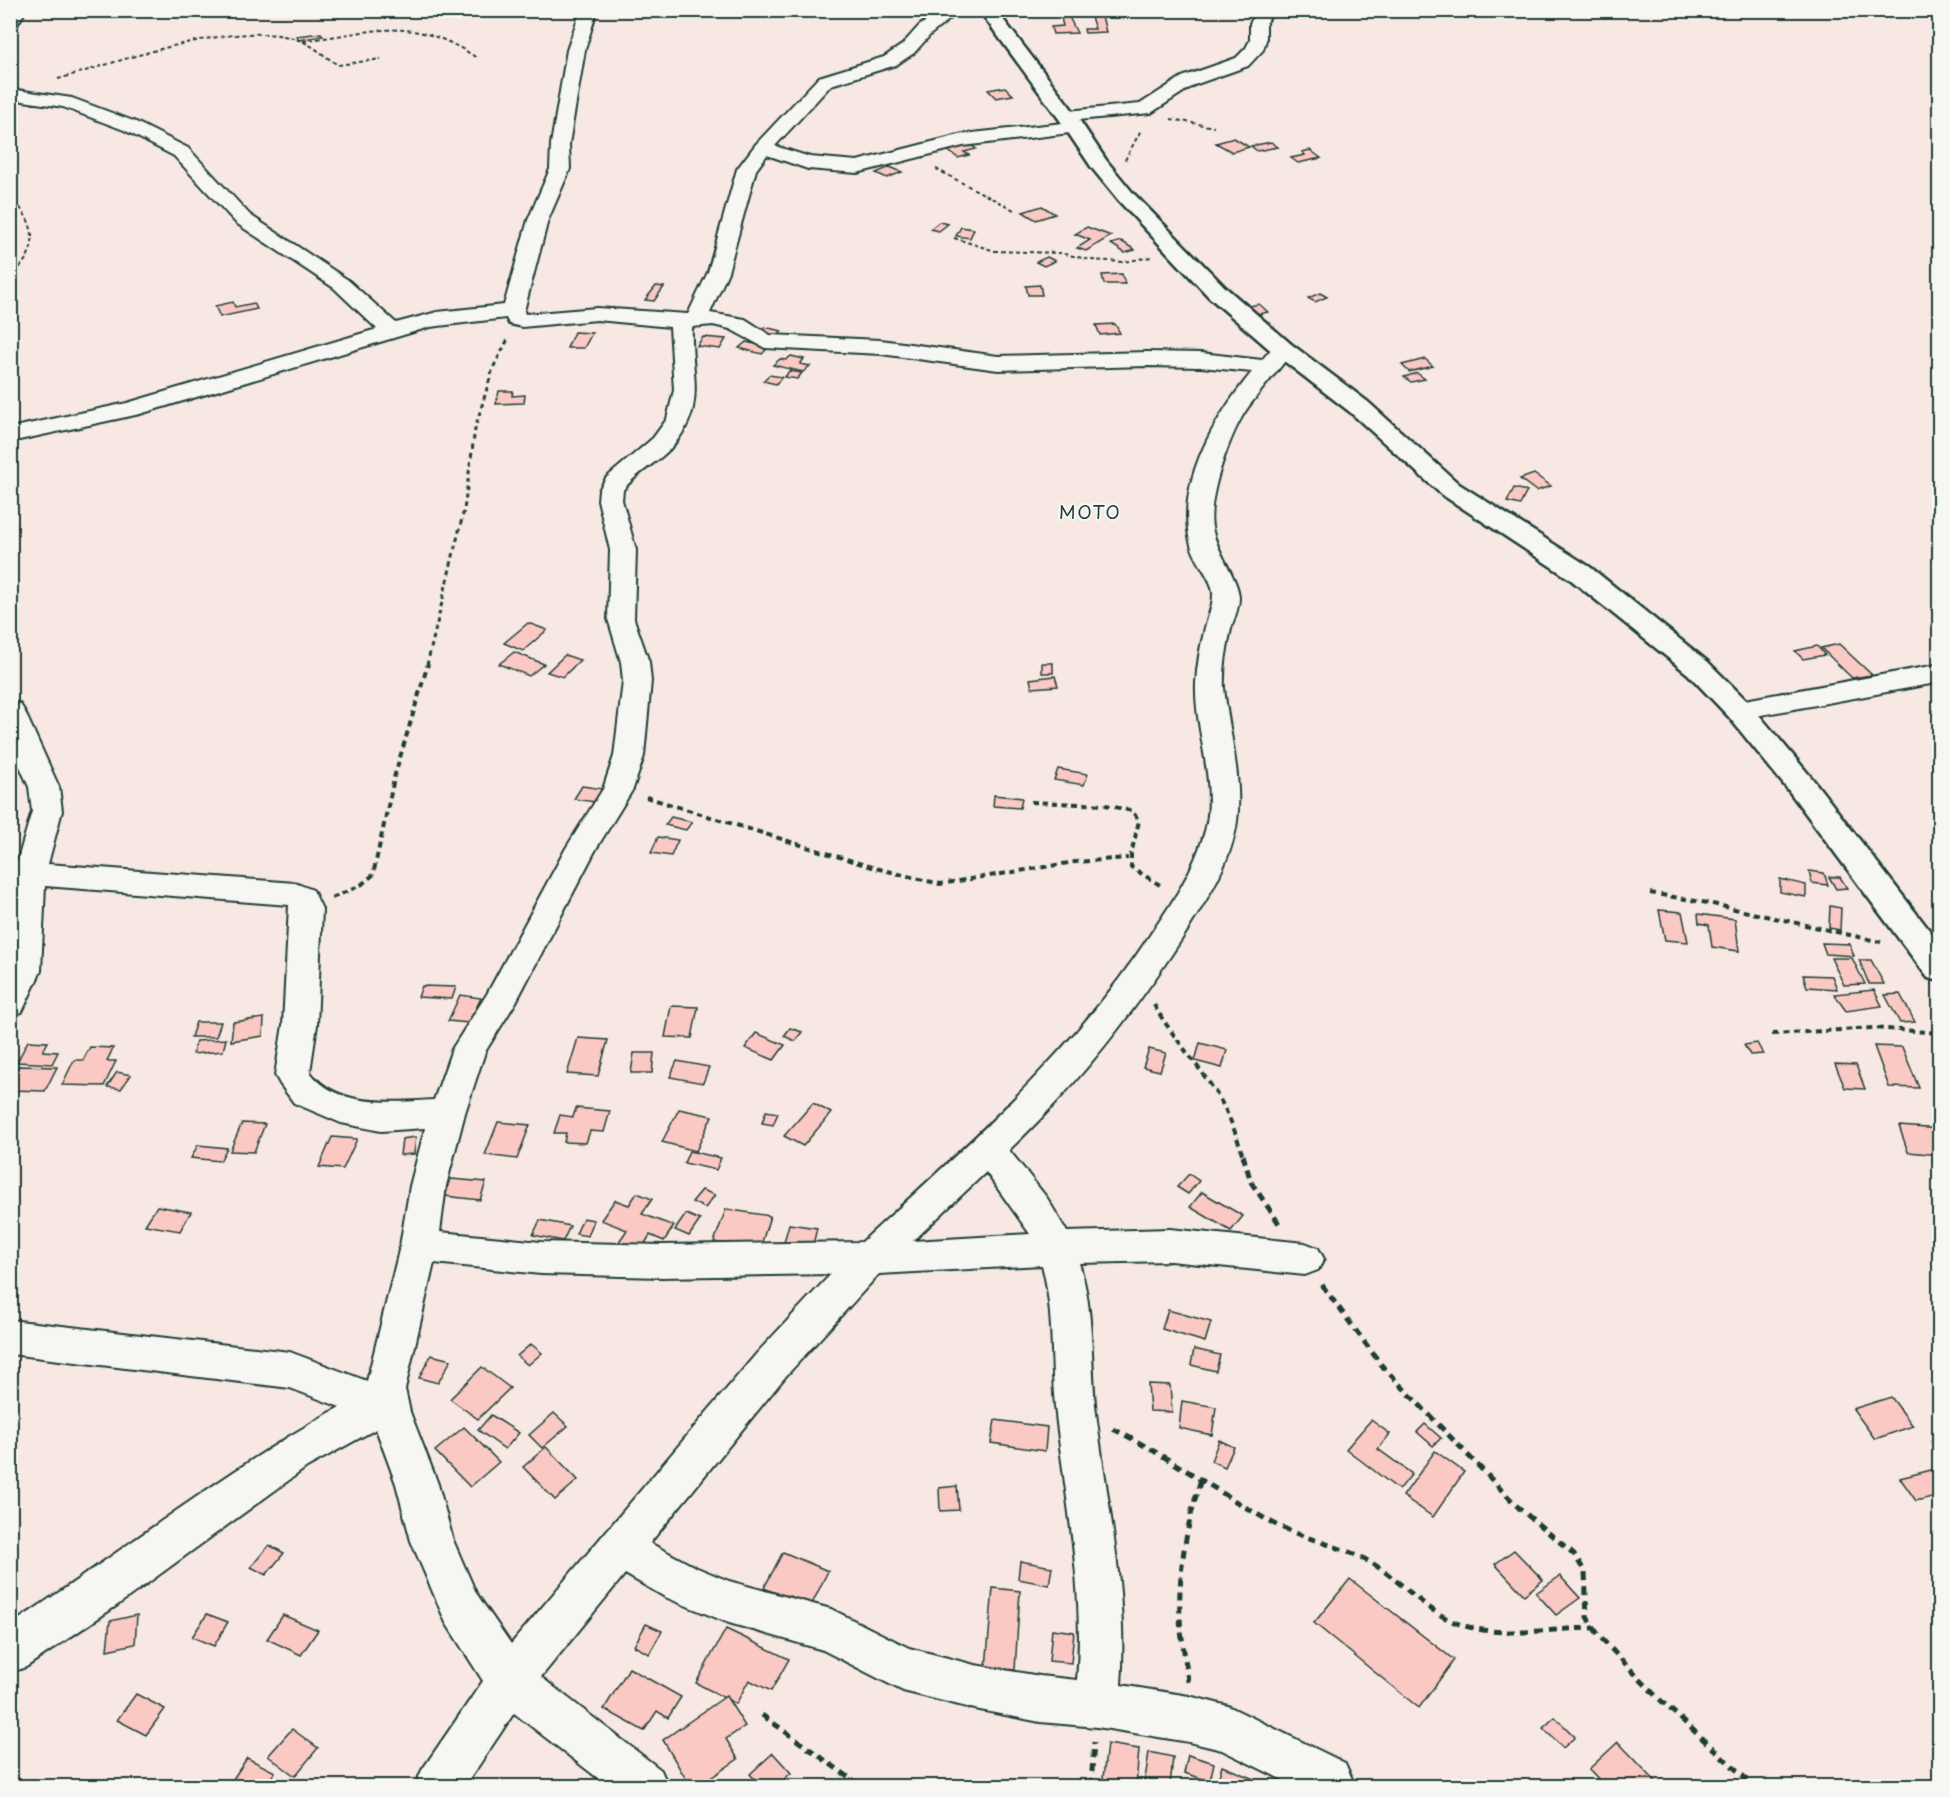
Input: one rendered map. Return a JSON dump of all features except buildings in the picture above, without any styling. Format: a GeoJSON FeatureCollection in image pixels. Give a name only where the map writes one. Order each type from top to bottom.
{"type":"FeatureCollection","features":[{"type":"Feature","properties":{"kind":"street"},"geometry":{"type":"LineString","coordinates":[[10,23],[18,10]]}},
{"type":"Feature","properties":{"kind":"street"},"geometry":{"type":"LineString","coordinates":[[515,315],[538,220],[560,168],[560,144],[576,50],[589,10]]}},
{"type":"Feature","properties":{"kind":"street"},"geometry":{"type":"LineString","coordinates":[[645,1786],[509,1681],[461,1608],[432,1541],[417,1484],[385,1409],[385,1389],[419,1246],[428,1186],[447,1113],[469,1049],[499,1002],[581,848],[618,789],[629,756],[637,681],[635,662],[621,619],[623,550],[618,524],[612,511],[611,490],[615,483],[658,447],[681,419],[685,393],[679,342],[689,320],[718,272],[747,169],[763,148],[825,81],[890,61],[908,49],[925,30],[953,10]]}},
{"type":"Feature","properties":{"kind":"street"},"geometry":{"type":"LineString","coordinates":[[987,10],[1126,197],[1217,292],[1275,358],[1359,407],[1450,489],[1580,573],[1698,668],[1739,710],[1839,833],[1920,946],[1940,969]]}},
{"type":"Feature","properties":{"kind":"street"},"geometry":{"type":"LineString","coordinates":[[763,148],[808,163],[841,167],[870,165],[963,140],[1148,109],[1188,81],[1242,62],[1254,50],[1258,40],[1258,23],[1267,10]]}},
{"type":"Feature","properties":{"kind":"street"},"geometry":{"type":"LineString","coordinates":[[10,94],[66,102],[130,126],[181,152],[193,162],[243,219],[341,284],[391,330]]}},
{"type":"Feature","properties":{"kind":"street"},"geometry":{"type":"LineString","coordinates":[[10,435],[132,409],[391,330],[458,314],[515,315],[537,321],[597,314],[728,321],[765,341],[901,349],[998,363],[1275,358]]}},
{"type":"Feature","properties":{"kind":"street"},"geometry":{"type":"LineString","coordinates":[[438,1786],[509,1681],[771,1365],[869,1258],[989,1150],[1097,1032],[1141,976],[1189,902],[1210,863],[1221,828],[1222,792],[1210,684],[1217,633],[1226,600],[1225,587],[1204,548],[1199,524],[1201,497],[1221,437],[1236,407],[1275,358]]}},
{"type":"Feature","properties":{"kind":"street"},"geometry":{"type":"LineString","coordinates":[[1739,710],[1936,674]]}},
{"type":"Feature","properties":{"kind":"street"},"geometry":{"type":"LineString","coordinates":[[10,710],[44,787],[47,811],[30,873],[25,971],[10,1003]]}},
{"type":"Feature","properties":{"kind":"street"},"geometry":{"type":"LineString","coordinates":[[30,873],[85,880],[283,892],[302,898],[306,909],[300,1025],[292,1075],[306,1093],[341,1109],[381,1117],[447,1113]]}},
{"type":"Feature","properties":{"kind":"street"},"geometry":{"type":"LineString","coordinates":[[989,1150],[1034,1208],[1056,1248],[1069,1306],[1076,1414],[1100,1586],[1101,1670],[1097,1704]]}},
{"type":"Feature","properties":{"kind":"street"},"geometry":{"type":"LineString","coordinates":[[419,1246],[583,1260],[672,1262],[869,1258],[1056,1248],[1170,1245],[1305,1259]]}},
{"type":"Feature","properties":{"kind":"street"},"geometry":{"type":"LineString","coordinates":[[10,1337],[290,1370],[338,1386],[385,1409]]}},
{"type":"Feature","properties":{"kind":"street"},"geometry":{"type":"LineString","coordinates":[[10,1651],[104,1589],[293,1454],[385,1409]]}},
{"type":"Feature","properties":{"kind":"street"},"geometry":{"type":"LineString","coordinates":[[618,1548],[680,1582],[729,1602],[831,1631],[903,1669],[1029,1697],[1097,1704],[1189,1719],[1228,1729],[1329,1779]]}},
{"type":"Feature","properties":{"kind":"path"},"geometry":{"type":"LineString","coordinates":[[54,80],[223,36],[259,34],[299,41],[411,28],[442,35],[477,58]]}},
{"type":"Feature","properties":{"kind":"path"},"geometry":{"type":"LineString","coordinates":[[299,41],[338,65],[381,59]]}},
{"type":"Feature","properties":{"kind":"path"},"geometry":{"type":"LineString","coordinates":[[1126,197],[1120,174],[1148,109],[1166,118],[1214,127]]}},
{"type":"Feature","properties":{"kind":"path"},"geometry":{"type":"LineString","coordinates":[[912,155],[1014,210]]}},
{"type":"Feature","properties":{"kind":"path"},"geometry":{"type":"LineString","coordinates":[[10,197],[22,211],[32,238],[33,249],[26,261],[10,276]]}},
{"type":"Feature","properties":{"kind":"path"},"geometry":{"type":"LineString","coordinates":[[954,238],[995,251],[1060,253],[1091,260],[1116,262],[1136,261],[1174,247]]}},
{"type":"Feature","properties":{"kind":"path"},"geometry":{"type":"LineString","coordinates":[[306,909],[361,885],[373,874],[395,774],[425,676],[464,510],[475,429],[494,368],[515,315]]}},
{"type":"Feature","properties":{"kind":"path"},"geometry":{"type":"LineString","coordinates":[[618,789],[875,868],[940,884],[1075,862],[1128,858]]}},
{"type":"Feature","properties":{"kind":"path"},"geometry":{"type":"LineString","coordinates":[[1030,802],[1108,806],[1132,810],[1138,816],[1139,823],[1128,858],[1132,871],[1189,902]]}},
{"type":"Feature","properties":{"kind":"path"},"geometry":{"type":"LineString","coordinates":[[1650,893],[1707,902],[1853,938],[1920,946]]}},
{"type":"Feature","properties":{"kind":"path"},"geometry":{"type":"LineString","coordinates":[[1141,976],[1170,1033],[1204,1076],[1229,1116],[1251,1182],[1383,1367],[1519,1508],[1574,1554],[1585,1572],[1587,1617],[1593,1628],[1623,1664],[1754,1786]]}},
{"type":"Feature","properties":{"kind":"path"},"geometry":{"type":"LineString","coordinates":[[1772,1034],[1874,1028],[1940,1033]]}},
{"type":"Feature","properties":{"kind":"path"},"geometry":{"type":"LineString","coordinates":[[1076,1414],[1120,1433],[1296,1535],[1368,1561],[1460,1624],[1499,1633],[1570,1627],[1593,1628]]}},
{"type":"Feature","properties":{"kind":"path"},"geometry":{"type":"LineString","coordinates":[[1932,1440],[1940,1448]]}},
{"type":"Feature","properties":{"kind":"path"},"geometry":{"type":"LineString","coordinates":[[1189,1719],[1190,1693],[1179,1615],[1180,1592],[1188,1533],[1201,1479]]}},
{"type":"Feature","properties":{"kind":"path"},"geometry":{"type":"LineString","coordinates":[[1091,1786],[1097,1704]]}},
{"type":"Feature","properties":{"kind":"path"},"geometry":{"type":"LineString","coordinates":[[762,1715],[861,1786]]}},
{"type":"Feature","properties":{"kind":"district","name":"MOTO"},"geometry":{"type":"Point","coordinates":[1090,511]}}]}
